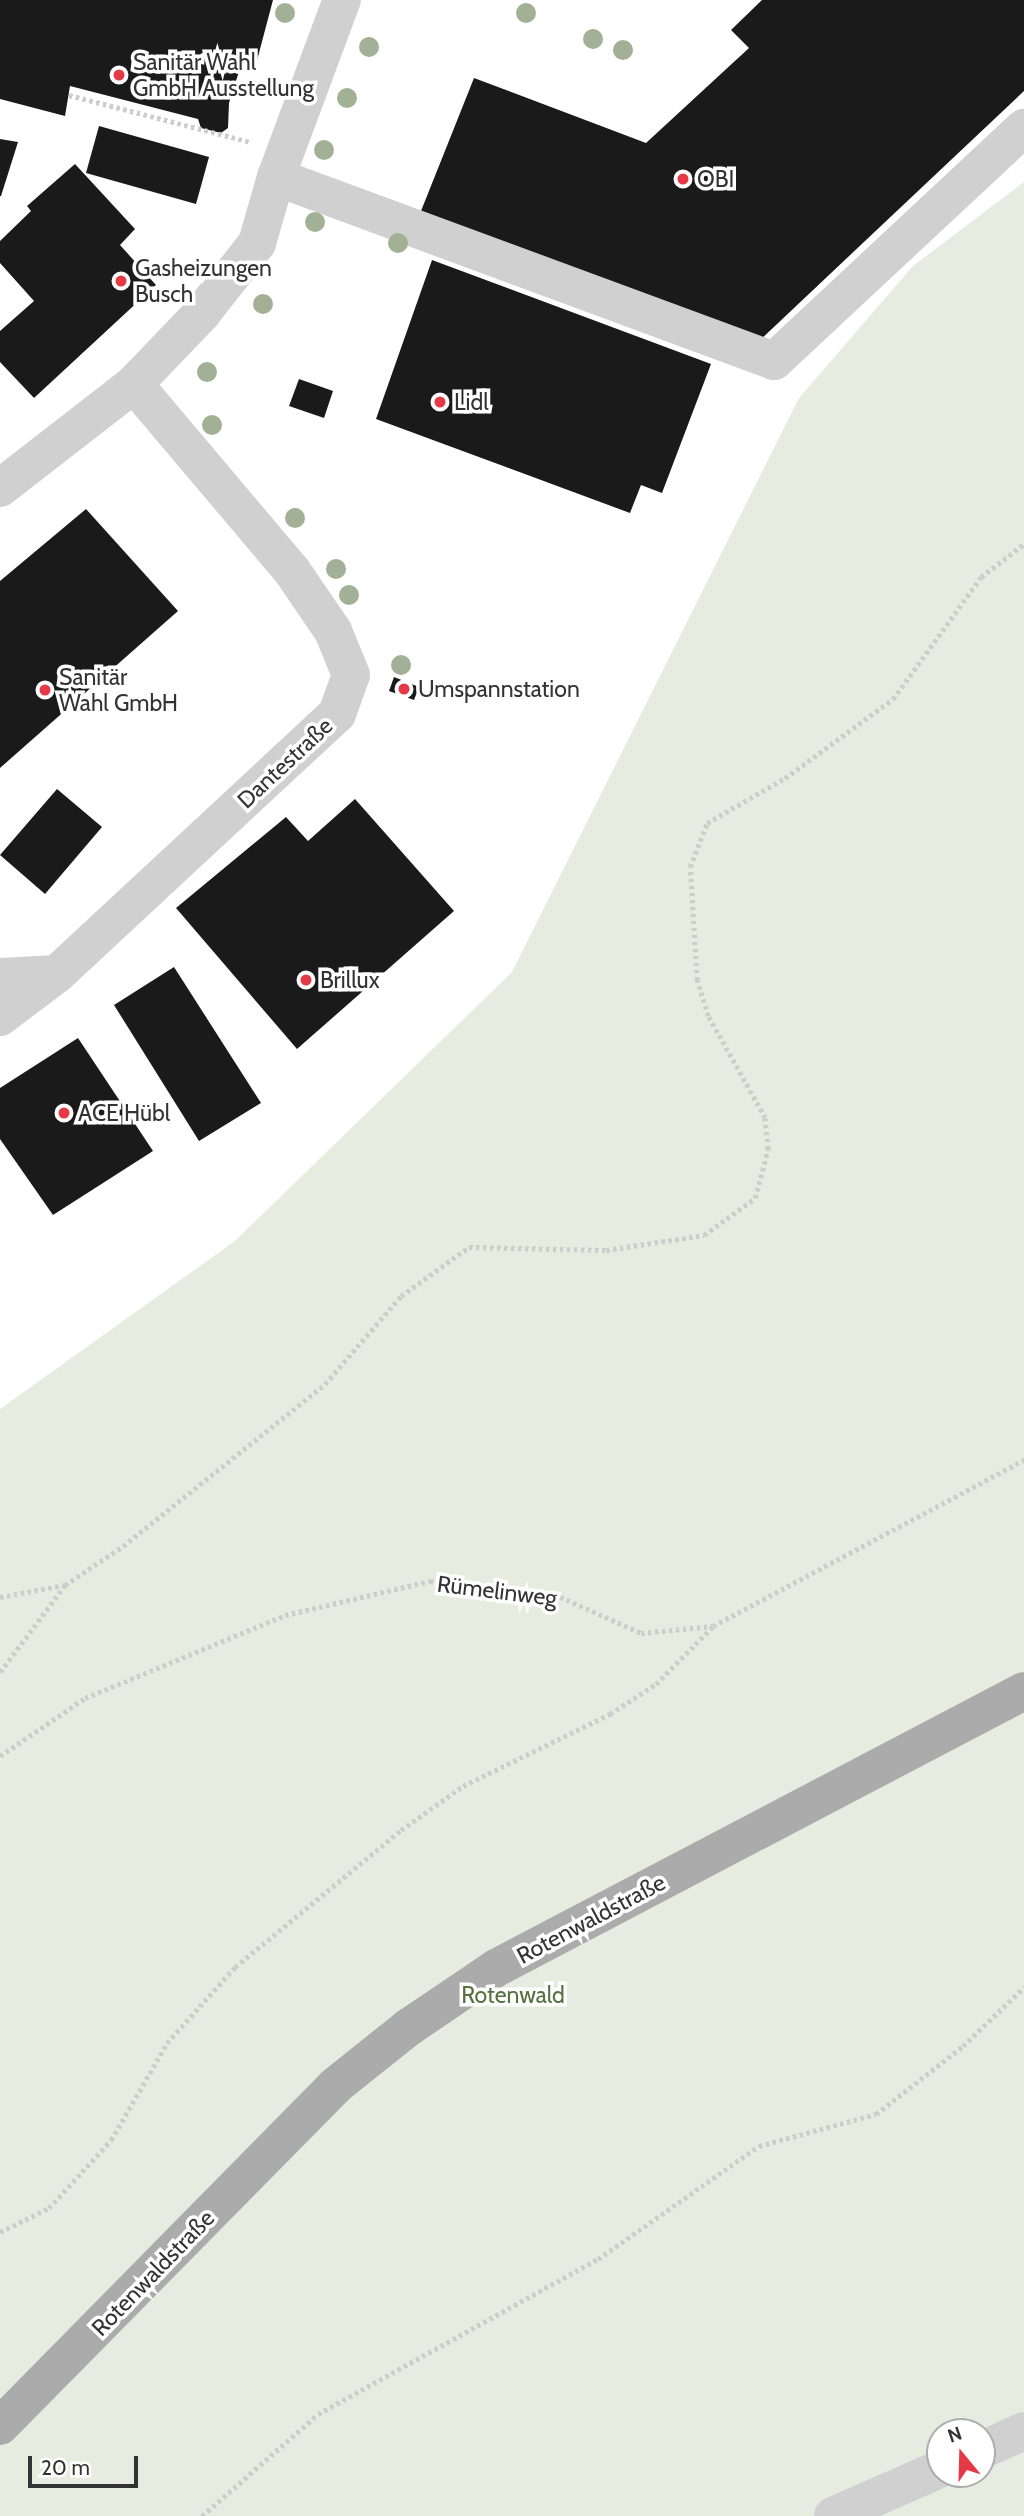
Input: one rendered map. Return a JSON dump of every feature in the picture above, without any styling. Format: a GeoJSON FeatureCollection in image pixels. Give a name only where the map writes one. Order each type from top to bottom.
{"type":"FeatureCollection","features":[{"type":"Feature","properties":{"kind":"main road","name":"Rotenwaldstraße"},"geometry":{"type":"LineString","coordinates":[[0,2426],[335,2086],[409,2027],[496,1968],[1024,1690]]}},
{"type":"Feature","properties":{"kind":"street"},"geometry":{"type":"LineString","coordinates":[[3,479],[134,384],[202,313],[257,243],[276,177],[342,0]]}},
{"type":"Feature","properties":{"kind":"street"},"geometry":{"type":"LineString","coordinates":[[276,177],[774,361],[1024,128]]}},
{"type":"Feature","properties":{"kind":"street","name":"Dantestraße"},"geometry":{"type":"LineString","coordinates":[[0,1017],[57,974],[337,714],[351,675],[333,631],[292,571],[134,384]]}},
{"type":"Feature","properties":{"kind":"street"},"geometry":{"type":"LineString","coordinates":[[0,977],[57,974]]}},
{"type":"Feature","properties":{"kind":"street"},"geometry":{"type":"LineString","coordinates":[[996,2444],[1024,2431]]}},
{"type":"Feature","properties":{"kind":"street"},"geometry":{"type":"LineString","coordinates":[[833,2516],[926,2475]]}},
{"type":"Feature","properties":{"kind":"path"},"geometry":{"type":"LineString","coordinates":[[69,95],[245,141]]}},
{"type":"Feature","properties":{"kind":"path"},"geometry":{"type":"LineString","coordinates":[[0,1672],[65,1585],[123,1546],[325,1384],[401,1296],[469,1247],[606,1250],[704,1235],[755,1198],[768,1149],[765,1118],[708,1016],[697,980],[690,867],[707,823],[785,778],[893,699],[981,577],[1024,544]]}},
{"type":"Feature","properties":{"kind":"path","name":"Rümelinweg"},"geometry":{"type":"LineString","coordinates":[[0,1756],[85,1698],[273,1620],[430,1581],[554,1594],[641,1633],[713,1626],[1024,1460]]}},
{"type":"Feature","properties":{"kind":"path"},"geometry":{"type":"LineString","coordinates":[[0,1597],[65,1585]]}},
{"type":"Feature","properties":{"kind":"path"},"geometry":{"type":"LineString","coordinates":[[0,2232],[49,2208],[111,2140],[167,2043],[235,1967],[401,1830],[463,1786],[621,1706],[656,1684],[713,1626]]}},
{"type":"Feature","properties":{"kind":"path"},"geometry":{"type":"LineString","coordinates":[[202,2516],[318,2414],[598,2259],[759,2146],[876,2114],[963,2046],[1024,1987]]}},
{"type":"Feature","properties":{"kind":"green space","name":"Rotenwald"},"geometry":{"type":"Polygon","coordinates":[[[1024,182],[1024,2516],[0,2516],[0,1409],[235,1241],[512,972],[799,398],[913,266],[1024,182]]]}},
{"type":"Feature","properties":{"kind":"building","name":"Sanitär Wahl GmbH Ausstellung"},"geometry":{"type":"Polygon","coordinates":[[[0,0],[273,0],[255,68],[241,65],[229,103],[228,128],[221,133],[201,128],[198,119],[70,86],[65,116],[0,99],[0,0]]]}},
{"type":"Feature","properties":{"kind":"building","name":"OBI"},"geometry":{"type":"Polygon","coordinates":[[[762,0],[1024,0],[1024,91],[759,341],[421,211],[474,78],[646,143],[749,48],[731,30],[762,0]]]}},
{"type":"Feature","properties":{"kind":"building"},"geometry":{"type":"Polygon","coordinates":[[[99,126],[209,157],[196,204],[86,173],[99,126]]]}},
{"type":"Feature","properties":{"kind":"building"},"geometry":{"type":"Polygon","coordinates":[[[0,139],[18,142],[1,196],[0,196],[0,139]]]}},
{"type":"Feature","properties":{"kind":"building"},"geometry":{"type":"Polygon","coordinates":[[[75,164],[135,229],[120,245],[156,285],[34,398],[0,362],[0,331],[34,301],[0,263],[0,241],[31,211],[27,206],[75,164]]]}},
{"type":"Feature","properties":{"kind":"building"},"geometry":{"type":"Polygon","coordinates":[[[432,260],[711,364],[662,493],[641,485],[630,513],[376,419],[432,260]]]}},
{"type":"Feature","properties":{"kind":"building"},"geometry":{"type":"Polygon","coordinates":[[[299,379],[333,391],[324,418],[289,406],[299,379]]]}},
{"type":"Feature","properties":{"kind":"building","name":"Sanitär Wahl GmbH"},"geometry":{"type":"Polygon","coordinates":[[[86,509],[178,611],[0,768],[0,581],[86,509]]]}},
{"type":"Feature","properties":{"kind":"building","name":"Umspannstation"},"geometry":{"type":"Polygon","coordinates":[[[394,677],[419,687],[414,700],[389,691],[394,677]]]}},
{"type":"Feature","properties":{"kind":"building"},"geometry":{"type":"Polygon","coordinates":[[[57,789],[102,827],[45,894],[0,855],[57,789]]]}},
{"type":"Feature","properties":{"kind":"building","name":"Brillux"},"geometry":{"type":"Polygon","coordinates":[[[355,799],[454,911],[297,1049],[176,908],[286,817],[308,841],[355,799]]]}},
{"type":"Feature","properties":{"kind":"building"},"geometry":{"type":"Polygon","coordinates":[[[174,967],[261,1103],[199,1141],[114,1005],[174,967]]]}},
{"type":"Feature","properties":{"kind":"building","name":"ACE Hübl"},"geometry":{"type":"Polygon","coordinates":[[[78,1038],[153,1151],[53,1215],[0,1139],[0,1088],[78,1038]]]}},
{"type":"Feature","properties":{"kind":"place","name":"Sanitär Wahl GmbH Ausstellung"},"geometry":{"type":"Point","coordinates":[119,75]}},
{"type":"Feature","properties":{"kind":"place","name":"OBI"},"geometry":{"type":"Point","coordinates":[683,179]}},
{"type":"Feature","properties":{"kind":"place","name":"Gasheizungen Busch"},"geometry":{"type":"Point","coordinates":[121,281]}},
{"type":"Feature","properties":{"kind":"place","name":"Lidl"},"geometry":{"type":"Point","coordinates":[440,402]}},
{"type":"Feature","properties":{"kind":"place","name":"Umspannstation"},"geometry":{"type":"Point","coordinates":[404,689]}},
{"type":"Feature","properties":{"kind":"place","name":"Sanitär Wahl GmbH"},"geometry":{"type":"Point","coordinates":[45,690]}},
{"type":"Feature","properties":{"kind":"place","name":"Brillux"},"geometry":{"type":"Point","coordinates":[306,980]}},
{"type":"Feature","properties":{"kind":"place","name":"ACE Hübl"},"geometry":{"type":"Point","coordinates":[64,1113]}}]}
